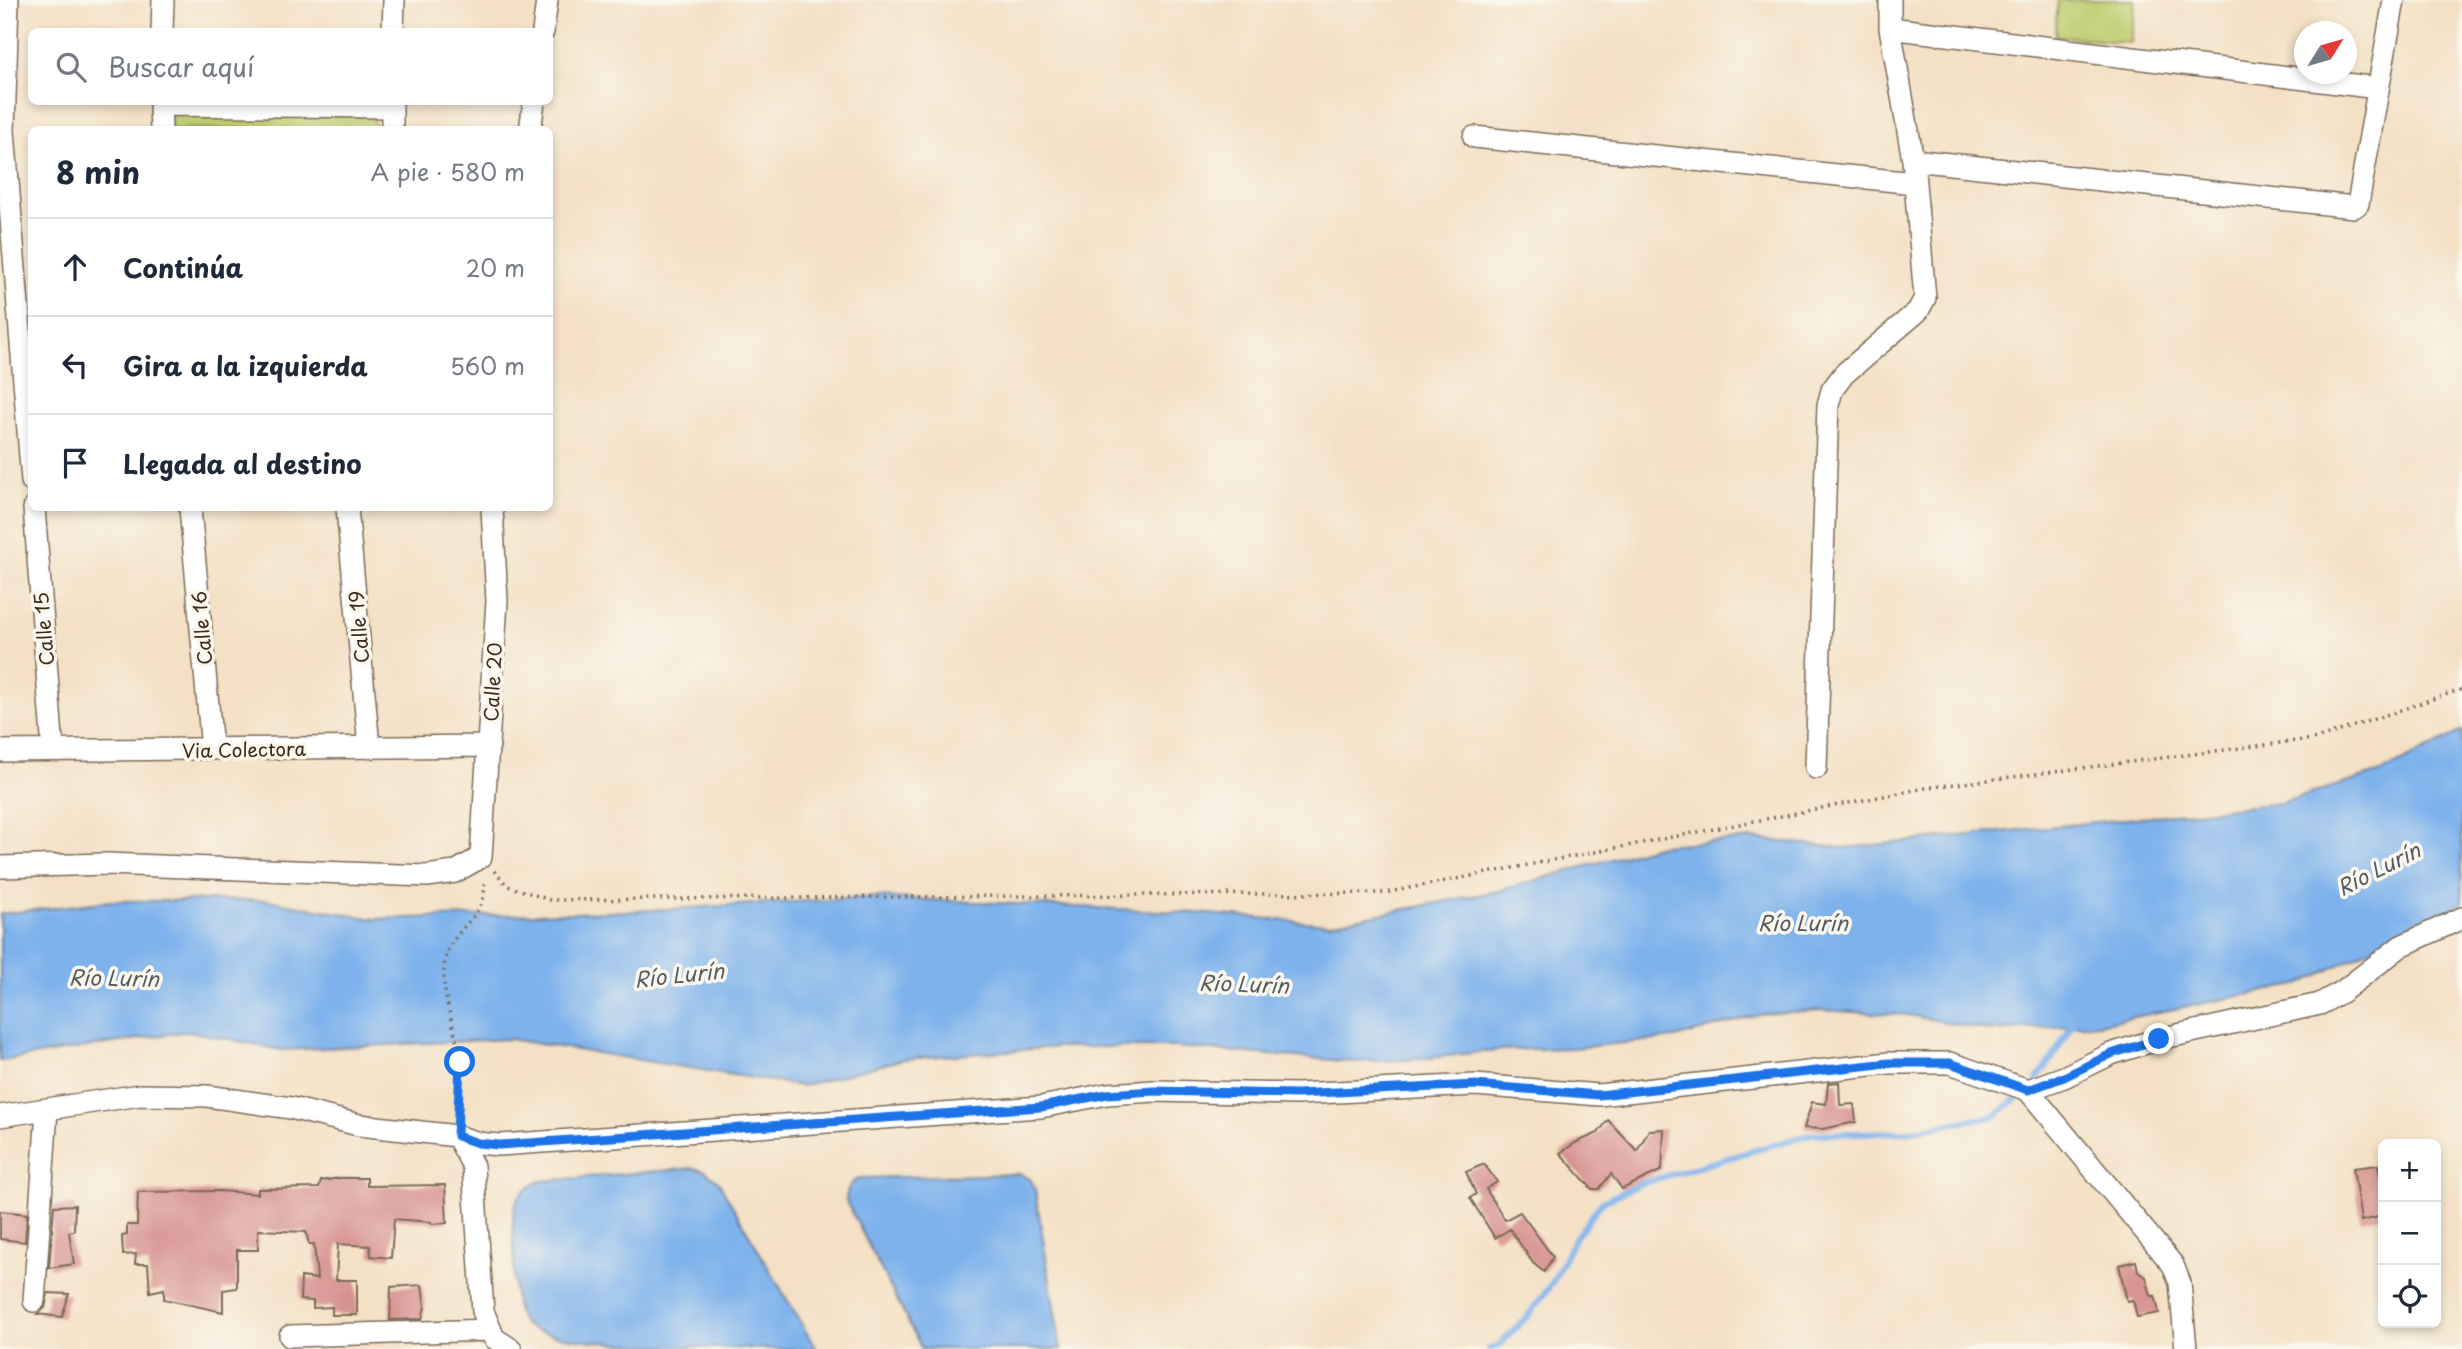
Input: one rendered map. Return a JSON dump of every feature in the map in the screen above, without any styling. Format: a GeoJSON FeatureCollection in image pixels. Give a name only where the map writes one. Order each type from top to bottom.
{"type":"FeatureCollection","features":[{"type":"Feature","properties":{"kind":"street"},"geometry":{"type":"LineString","coordinates":[[8,0],[4,131],[28,431]]}},
{"type":"Feature","properties":{"kind":"street"},"geometry":{"type":"LineString","coordinates":[[162,28],[163,0]]}},
{"type":"Feature","properties":{"kind":"street"},"geometry":{"type":"LineString","coordinates":[[393,28],[394,0]]}},
{"type":"Feature","properties":{"kind":"street"},"geometry":{"type":"LineString","coordinates":[[544,28],[547,0]]}},
{"type":"Feature","properties":{"kind":"street"},"geometry":{"type":"LineString","coordinates":[[1816,768],[1828,405],[1832,390],[1844,374],[1923,304],[1925,298],[1913,160],[1890,28],[1890,0]]}},
{"type":"Feature","properties":{"kind":"street"},"geometry":{"type":"LineString","coordinates":[[1913,160],[2354,207],[2358,204],[2394,0]]}},
{"type":"Feature","properties":{"kind":"street"},"geometry":{"type":"LineString","coordinates":[[1890,28],[2378,88]]}},
{"type":"Feature","properties":{"kind":"street"},"geometry":{"type":"LineString","coordinates":[[160,105],[161,126]]}},
{"type":"Feature","properties":{"kind":"street"},"geometry":{"type":"LineString","coordinates":[[392,105],[392,126]]}},
{"type":"Feature","properties":{"kind":"street"},"geometry":{"type":"LineString","coordinates":[[531,126],[534,105]]}},
{"type":"Feature","properties":{"kind":"street"},"geometry":{"type":"LineString","coordinates":[[1474,137],[1914,183]]}},
{"type":"Feature","properties":{"kind":"street","name":"Calle 15"},"geometry":{"type":"LineString","coordinates":[[34,511],[53,750]]}},
{"type":"Feature","properties":{"kind":"street","name":"Calle 16"},"geometry":{"type":"LineString","coordinates":[[190,511],[212,750]]}},
{"type":"Feature","properties":{"kind":"street","name":"Calle 19"},"geometry":{"type":"LineString","coordinates":[[347,511],[369,747]]}},
{"type":"Feature","properties":{"kind":"street","name":"Calle 20"},"geometry":{"type":"LineString","coordinates":[[481,857],[497,601],[492,511]]}},
{"type":"Feature","properties":{"kind":"street","name":"Via Colectora"},"geometry":{"type":"LineString","coordinates":[[0,751],[489,746]]}},
{"type":"Feature","properties":{"kind":"street"},"geometry":{"type":"LineString","coordinates":[[0,867],[107,864],[427,876],[455,872],[481,857]]}},
{"type":"Feature","properties":{"kind":"street"},"geometry":{"type":"LineString","coordinates":[[2028,1090],[2064,1077],[2111,1054],[2159,1039],[2320,1004],[2354,984],[2401,946],[2462,918]]}},
{"type":"Feature","properties":{"kind":"street"},"geometry":{"type":"LineString","coordinates":[[0,1116],[140,1095],[207,1096],[291,1108],[359,1125],[457,1136],[478,1143],[512,1144],[1041,1107],[1107,1094],[1154,1091],[1297,1094],[1475,1085],[1599,1095],[1889,1063],[1950,1063],[2028,1090],[2174,1265],[2180,1283],[2186,1349]]}},
{"type":"Feature","properties":{"kind":"street"},"geometry":{"type":"LineString","coordinates":[[34,1301],[47,1110]]}},
{"type":"Feature","properties":{"kind":"street"},"geometry":{"type":"LineString","coordinates":[[457,1136],[473,1166],[483,1311],[494,1338],[511,1349]]}},
{"type":"Feature","properties":{"kind":"street"},"geometry":{"type":"LineString","coordinates":[[290,1336],[491,1330]]}},
{"type":"Feature","properties":{"kind":"path"},"geometry":{"type":"LineString","coordinates":[[481,857],[508,886],[550,900],[1384,893],[1925,788],[2319,738],[2462,689]]}},
{"type":"Feature","properties":{"kind":"path"},"geometry":{"type":"LineString","coordinates":[[457,1136],[460,1062],[446,1000],[446,960],[456,936],[477,914],[486,893],[481,857]]}},
{"type":"Feature","properties":{"kind":"green space"},"geometry":{"type":"Polygon","coordinates":[[[2058,0],[2135,0],[2131,43],[2055,36],[2058,0]]]}},
{"type":"Feature","properties":{"kind":"green space"},"geometry":{"type":"Polygon","coordinates":[[[179,109],[369,116],[375,126],[171,126],[170,116],[179,109]]]}},
{"type":"Feature","properties":{"kind":"water","name":"Río Lurín"},"geometry":{"type":"Polygon","coordinates":[[[2462,731],[2462,903],[2301,984],[2098,1024],[1993,1031],[1908,1015],[1819,1010],[1762,1014],[1675,1038],[1574,1048],[1498,1050],[1421,1059],[1355,1062],[1176,1047],[1058,1047],[904,1059],[802,1086],[509,1039],[282,1050],[188,1031],[0,1061],[0,914],[111,901],[266,900],[374,919],[635,911],[874,897],[1197,913],[1329,924],[1498,891],[1661,845],[1754,839],[1844,848],[2281,803],[2384,771],[2462,731]]]}},
{"type":"Feature","properties":{"kind":"water"},"geometry":{"type":"Polygon","coordinates":[[[693,1168],[705,1171],[718,1181],[816,1349],[709,1348],[617,1343],[545,1333],[525,1325],[517,1310],[514,1277],[513,1216],[517,1200],[522,1193],[541,1181],[693,1168]]]}},
{"type":"Feature","properties":{"kind":"water"},"geometry":{"type":"Polygon","coordinates":[[[1020,1174],[1031,1180],[1035,1190],[1061,1349],[922,1349],[846,1201],[849,1186],[861,1178],[1020,1174]]]}},
{"type":"Feature","properties":{"kind":"building"},"geometry":{"type":"Polygon","coordinates":[[[1839,1082],[1840,1105],[1854,1104],[1856,1122],[1823,1129],[1804,1128],[1812,1102],[1826,1104],[1828,1083],[1839,1082]]]}},
{"type":"Feature","properties":{"kind":"building"},"geometry":{"type":"Polygon","coordinates":[[[1608,1120],[1637,1151],[1649,1130],[1664,1129],[1662,1170],[1622,1189],[1611,1174],[1599,1189],[1592,1189],[1560,1153],[1598,1133],[1608,1120]]]}},
{"type":"Feature","properties":{"kind":"building"},"geometry":{"type":"Polygon","coordinates":[[[1484,1164],[1497,1182],[1486,1189],[1505,1220],[1520,1212],[1553,1257],[1544,1272],[1533,1263],[1510,1229],[1495,1238],[1470,1198],[1476,1194],[1466,1172],[1484,1164]]]}},
{"type":"Feature","properties":{"kind":"building"},"geometry":{"type":"Polygon","coordinates":[[[2378,1165],[2378,1217],[2361,1221],[2353,1168],[2378,1165]]]}},
{"type":"Feature","properties":{"kind":"building"},"geometry":{"type":"Polygon","coordinates":[[[367,1178],[367,1186],[445,1185],[447,1223],[432,1224],[394,1219],[391,1258],[371,1256],[370,1246],[338,1244],[336,1280],[357,1280],[357,1315],[332,1315],[332,1307],[313,1308],[313,1301],[300,1300],[301,1277],[317,1279],[314,1244],[309,1244],[306,1232],[258,1230],[258,1250],[237,1250],[237,1288],[223,1290],[223,1312],[164,1299],[164,1289],[150,1292],[148,1264],[135,1264],[136,1254],[123,1255],[122,1236],[127,1235],[127,1225],[137,1225],[138,1192],[219,1191],[258,1194],[258,1189],[319,1188],[321,1181],[367,1178]]]}},
{"type":"Feature","properties":{"kind":"building"},"geometry":{"type":"Polygon","coordinates":[[[75,1205],[74,1231],[69,1232],[74,1264],[49,1268],[54,1206],[75,1205]]]}},
{"type":"Feature","properties":{"kind":"building"},"geometry":{"type":"Polygon","coordinates":[[[0,1211],[27,1214],[25,1242],[0,1239],[0,1211]]]}},
{"type":"Feature","properties":{"kind":"building"},"geometry":{"type":"Polygon","coordinates":[[[2136,1261],[2138,1271],[2146,1277],[2151,1296],[2155,1296],[2159,1313],[2137,1317],[2133,1300],[2127,1301],[2119,1265],[2136,1261]]]}},
{"type":"Feature","properties":{"kind":"building"},"geometry":{"type":"Polygon","coordinates":[[[422,1285],[425,1307],[422,1319],[390,1320],[391,1287],[422,1285]]]}},
{"type":"Feature","properties":{"kind":"building"},"geometry":{"type":"Polygon","coordinates":[[[48,1293],[69,1294],[62,1317],[37,1314],[45,1308],[48,1293]]]}},
{"type":"Feature","properties":{"kind":"waterway"},"geometry":{"type":"LineString","coordinates":[[2037,1079],[2074,1021]]}},
{"type":"Feature","properties":{"kind":"waterway"},"geometry":{"type":"LineString","coordinates":[[1489,1349],[1498,1346],[1527,1317],[1551,1285],[1573,1241],[1601,1203],[1639,1184],[1811,1134],[1905,1132],[1995,1116],[2025,1092]]}},
{"type":"Feature","properties":{"kind":"route"},"geometry":{"type":"LineString","coordinates":[[460,1062],[457,1136],[478,1143],[499,1145],[1041,1107],[1107,1094],[1154,1091],[1297,1094],[1475,1085],[1599,1095],[1889,1063],[1950,1063],[2028,1090],[2064,1077],[2111,1054],[2159,1039]]}}]}
